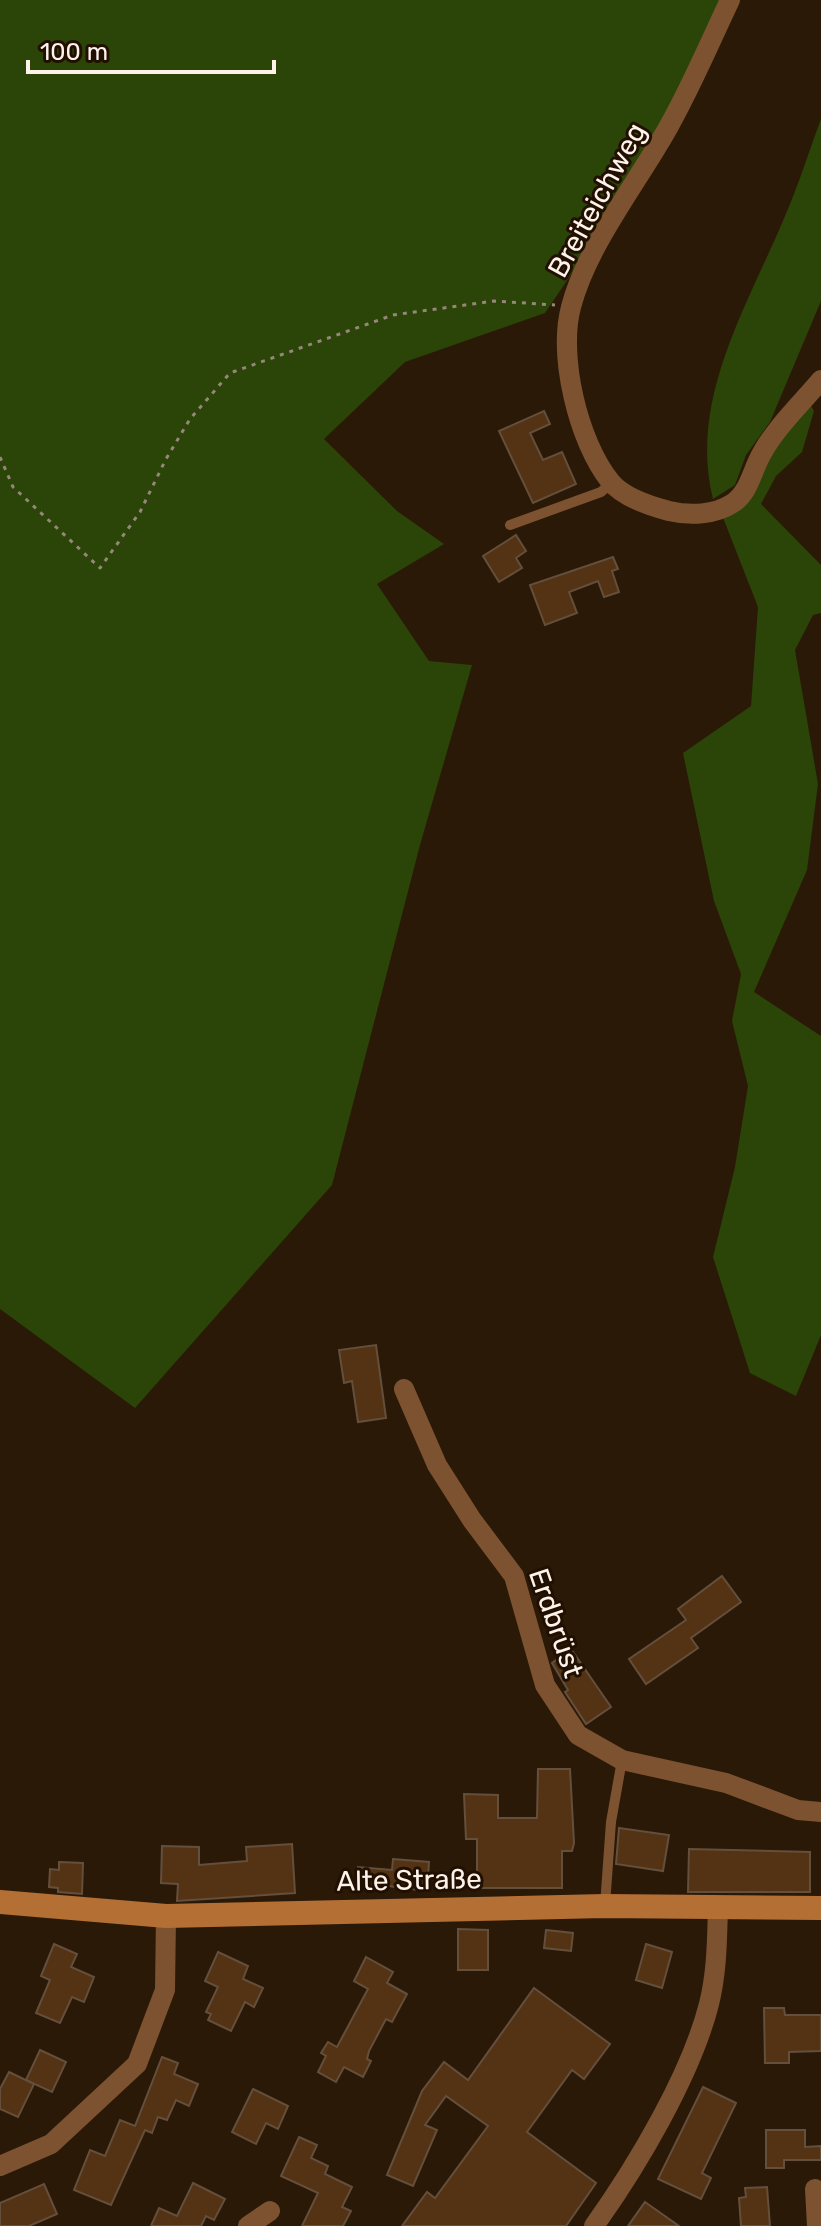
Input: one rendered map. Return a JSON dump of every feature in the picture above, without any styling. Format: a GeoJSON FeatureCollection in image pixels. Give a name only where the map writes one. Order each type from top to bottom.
{"type":"FeatureCollection","features":[{"type":"Feature","properties":{"kind":"street","name":"Breiteichweg"},"geometry":{"type":"LineString","coordinates":[[611,483],[590,445],[570,383],[567,330],[571,306],[588,264],[670,125],[730,0]]}},
{"type":"Feature","properties":{"kind":"street"},"geometry":{"type":"LineString","coordinates":[[611,483],[643,502],[683,514],[722,508],[745,491],[765,447],[821,380]]}},
{"type":"Feature","properties":{"kind":"street","name":"Erdbrüst"},"geometry":{"type":"LineString","coordinates":[[404,1389],[437,1465],[472,1520],[514,1576],[545,1685],[578,1735],[622,1760],[726,1783],[798,1810],[821,1812]]}},
{"type":"Feature","properties":{"kind":"street","name":"Alte Straße"},"geometry":{"type":"LineString","coordinates":[[0,1902],[166,1916],[605,1906],[821,1908]]}},
{"type":"Feature","properties":{"kind":"street"},"geometry":{"type":"LineString","coordinates":[[594,2226],[631,2169],[699,2036],[716,1971],[718,1907]]}},
{"type":"Feature","properties":{"kind":"street"},"geometry":{"type":"LineString","coordinates":[[0,2166],[51,2144],[137,2064],[165,1990],[166,1916]]}},
{"type":"Feature","properties":{"kind":"street"},"geometry":{"type":"LineString","coordinates":[[815,2189],[817,2226]]}},
{"type":"Feature","properties":{"kind":"street"},"geometry":{"type":"LineString","coordinates":[[248,2226],[270,2211]]}},
{"type":"Feature","properties":{"kind":"lane"},"geometry":{"type":"LineString","coordinates":[[510,525],[601,492],[611,483]]}},
{"type":"Feature","properties":{"kind":"lane"},"geometry":{"type":"LineString","coordinates":[[605,1906],[611,1822],[622,1760]]}},
{"type":"Feature","properties":{"kind":"path"},"geometry":{"type":"LineString","coordinates":[[0,457],[13,487],[100,568],[140,512],[190,419],[230,373],[393,315],[494,301],[571,306]]}},
{"type":"Feature","properties":{"kind":"green space"},"geometry":{"type":"Polygon","coordinates":[[[0,0],[732,0],[589,248],[545,313],[405,362],[324,439],[397,511],[444,544],[377,584],[429,661],[472,665],[420,845],[332,1185],[135,1408],[0,1309],[0,0]]]}},
{"type":"Feature","properties":{"kind":"green space"},"geometry":{"type":"Polygon","coordinates":[[[821,119],[821,301],[770,422],[746,455],[735,485],[713,499],[707,462],[708,426],[715,389],[739,319],[790,204],[821,119]]]}},
{"type":"Feature","properties":{"kind":"green space"},"geometry":{"type":"Polygon","coordinates":[[[809,402],[814,411],[802,452],[776,476],[761,504],[821,565],[821,613],[813,615],[795,650],[818,784],[807,870],[754,992],[821,1036],[821,1335],[796,1396],[750,1373],[713,1257],[735,1167],[748,1086],[732,1021],[741,974],[714,901],[683,753],[751,706],[758,607],[722,515],[809,402]]]}},
{"type":"Feature","properties":{"kind":"building"},"geometry":{"type":"Polygon","coordinates":[[[544,411],[550,424],[530,433],[543,460],[562,452],[576,484],[533,503],[499,431],[544,411]]]}},
{"type":"Feature","properties":{"kind":"building"},"geometry":{"type":"Polygon","coordinates":[[[516,535],[526,551],[516,558],[522,568],[499,582],[483,556],[516,535]]]}},
{"type":"Feature","properties":{"kind":"building"},"geometry":{"type":"Polygon","coordinates":[[[613,557],[618,569],[612,571],[619,592],[604,597],[598,581],[569,592],[577,613],[545,625],[530,585],[613,557]]]}},
{"type":"Feature","properties":{"kind":"building"},"geometry":{"type":"Polygon","coordinates":[[[376,1345],[386,1418],[358,1422],[352,1381],[344,1383],[339,1350],[376,1345]]]}},
{"type":"Feature","properties":{"kind":"building"},"geometry":{"type":"Polygon","coordinates":[[[722,1576],[741,1602],[691,1638],[698,1648],[646,1684],[629,1659],[686,1620],[678,1609],[722,1576]]]}},
{"type":"Feature","properties":{"kind":"building"},"geometry":{"type":"Polygon","coordinates":[[[571,1649],[611,1707],[586,1724],[565,1692],[568,1690],[552,1663],[571,1649]]]}},
{"type":"Feature","properties":{"kind":"building"},"geometry":{"type":"Polygon","coordinates":[[[538,1769],[570,1769],[574,1843],[572,1851],[562,1851],[562,1888],[477,1888],[477,1839],[466,1839],[464,1794],[498,1795],[498,1818],[537,1818],[538,1769]]]}},
{"type":"Feature","properties":{"kind":"building"},"geometry":{"type":"Polygon","coordinates":[[[619,1828],[669,1835],[663,1871],[616,1864],[619,1828]]]}},
{"type":"Feature","properties":{"kind":"building"},"geometry":{"type":"Polygon","coordinates":[[[292,1844],[295,1893],[177,1901],[178,1884],[161,1883],[162,1846],[199,1847],[199,1865],[247,1861],[246,1847],[292,1844]]]}},
{"type":"Feature","properties":{"kind":"building"},"geometry":{"type":"Polygon","coordinates":[[[689,1849],[810,1852],[810,1892],[688,1892],[689,1849]]]}},
{"type":"Feature","properties":{"kind":"building"},"geometry":{"type":"Polygon","coordinates":[[[393,1859],[429,1862],[427,1891],[357,1882],[358,1867],[392,1870],[393,1859]]]}},
{"type":"Feature","properties":{"kind":"building"},"geometry":{"type":"Polygon","coordinates":[[[59,1862],[83,1863],[82,1894],[58,1892],[58,1888],[49,1887],[50,1869],[59,1870],[59,1862]]]}},
{"type":"Feature","properties":{"kind":"building"},"geometry":{"type":"Polygon","coordinates":[[[458,1929],[488,1930],[488,1970],[458,1970],[458,1929]]]}},
{"type":"Feature","properties":{"kind":"building"},"geometry":{"type":"Polygon","coordinates":[[[546,1930],[573,1933],[571,1951],[544,1948],[546,1930]]]}},
{"type":"Feature","properties":{"kind":"building"},"geometry":{"type":"Polygon","coordinates":[[[54,1944],[77,1954],[71,1967],[94,1977],[84,2002],[72,1997],[60,2023],[36,2013],[50,1980],[41,1976],[54,1944]]]}},
{"type":"Feature","properties":{"kind":"building"},"geometry":{"type":"Polygon","coordinates":[[[646,1944],[672,1952],[662,1988],[636,1980],[646,1944]]]}},
{"type":"Feature","properties":{"kind":"building"},"geometry":{"type":"Polygon","coordinates":[[[218,1952],[248,1966],[243,1979],[263,1988],[254,2007],[245,2002],[231,2031],[208,2020],[211,2014],[206,2012],[218,1987],[205,1981],[218,1952]]]}},
{"type":"Feature","properties":{"kind":"building"},"geometry":{"type":"Polygon","coordinates":[[[366,1957],[393,1972],[387,1983],[407,1994],[392,2022],[386,2019],[369,2051],[367,2059],[371,2061],[363,2077],[344,2067],[336,2082],[318,2072],[326,2056],[321,2053],[328,2042],[337,2047],[368,1989],[354,1981],[366,1957]]]}},
{"type":"Feature","properties":{"kind":"building"},"geometry":{"type":"Polygon","coordinates":[[[534,1988],[610,2044],[584,2079],[572,2070],[527,2132],[596,2183],[566,2226],[402,2226],[427,2192],[435,2198],[488,2126],[446,2096],[425,2125],[437,2130],[413,2186],[387,2175],[422,2091],[444,2062],[468,2080],[534,1988]]]}},
{"type":"Feature","properties":{"kind":"building"},"geometry":{"type":"Polygon","coordinates":[[[764,2008],[784,2008],[785,2015],[821,2015],[821,2051],[789,2052],[789,2063],[765,2063],[764,2008]]]}},
{"type":"Feature","properties":{"kind":"building"},"geometry":{"type":"Polygon","coordinates":[[[40,2050],[66,2062],[52,2092],[26,2080],[40,2050]]]}},
{"type":"Feature","properties":{"kind":"building"},"geometry":{"type":"Polygon","coordinates":[[[162,2057],[178,2063],[174,2074],[198,2084],[189,2106],[176,2100],[167,2120],[158,2117],[152,2133],[145,2130],[111,2205],[74,2190],[90,2150],[105,2156],[120,2120],[135,2126],[162,2057]]]}},
{"type":"Feature","properties":{"kind":"building"},"geometry":{"type":"Polygon","coordinates":[[[9,2072],[34,2084],[18,2117],[0,2109],[0,2089],[9,2072]]]}},
{"type":"Feature","properties":{"kind":"building"},"geometry":{"type":"Polygon","coordinates":[[[703,2087],[736,2103],[702,2173],[711,2178],[701,2199],[658,2179],[703,2087]]]}},
{"type":"Feature","properties":{"kind":"building"},"geometry":{"type":"Polygon","coordinates":[[[253,2089],[288,2106],[278,2129],[266,2123],[256,2144],[232,2132],[253,2089]]]}},
{"type":"Feature","properties":{"kind":"building"},"geometry":{"type":"Polygon","coordinates":[[[766,2130],[805,2130],[805,2147],[821,2146],[821,2160],[784,2160],[784,2168],[766,2168],[766,2130]]]}},
{"type":"Feature","properties":{"kind":"building"},"geometry":{"type":"Polygon","coordinates":[[[299,2137],[317,2145],[311,2158],[328,2166],[325,2174],[352,2187],[342,2207],[351,2211],[343,2226],[302,2226],[318,2193],[281,2176],[299,2137]]]}},
{"type":"Feature","properties":{"kind":"building"},"geometry":{"type":"Polygon","coordinates":[[[193,2183],[225,2199],[214,2220],[206,2216],[201,2226],[151,2226],[159,2208],[177,2216],[193,2183]]]}},
{"type":"Feature","properties":{"kind":"building"},"geometry":{"type":"Polygon","coordinates":[[[44,2184],[57,2214],[29,2226],[0,2226],[0,2203],[44,2184]]]}},
{"type":"Feature","properties":{"kind":"building"},"geometry":{"type":"Polygon","coordinates":[[[767,2187],[770,2226],[741,2226],[739,2198],[746,2197],[745,2188],[767,2187]]]}},
{"type":"Feature","properties":{"kind":"building"},"geometry":{"type":"Polygon","coordinates":[[[645,2202],[679,2226],[628,2226],[645,2202]]]}}]}
